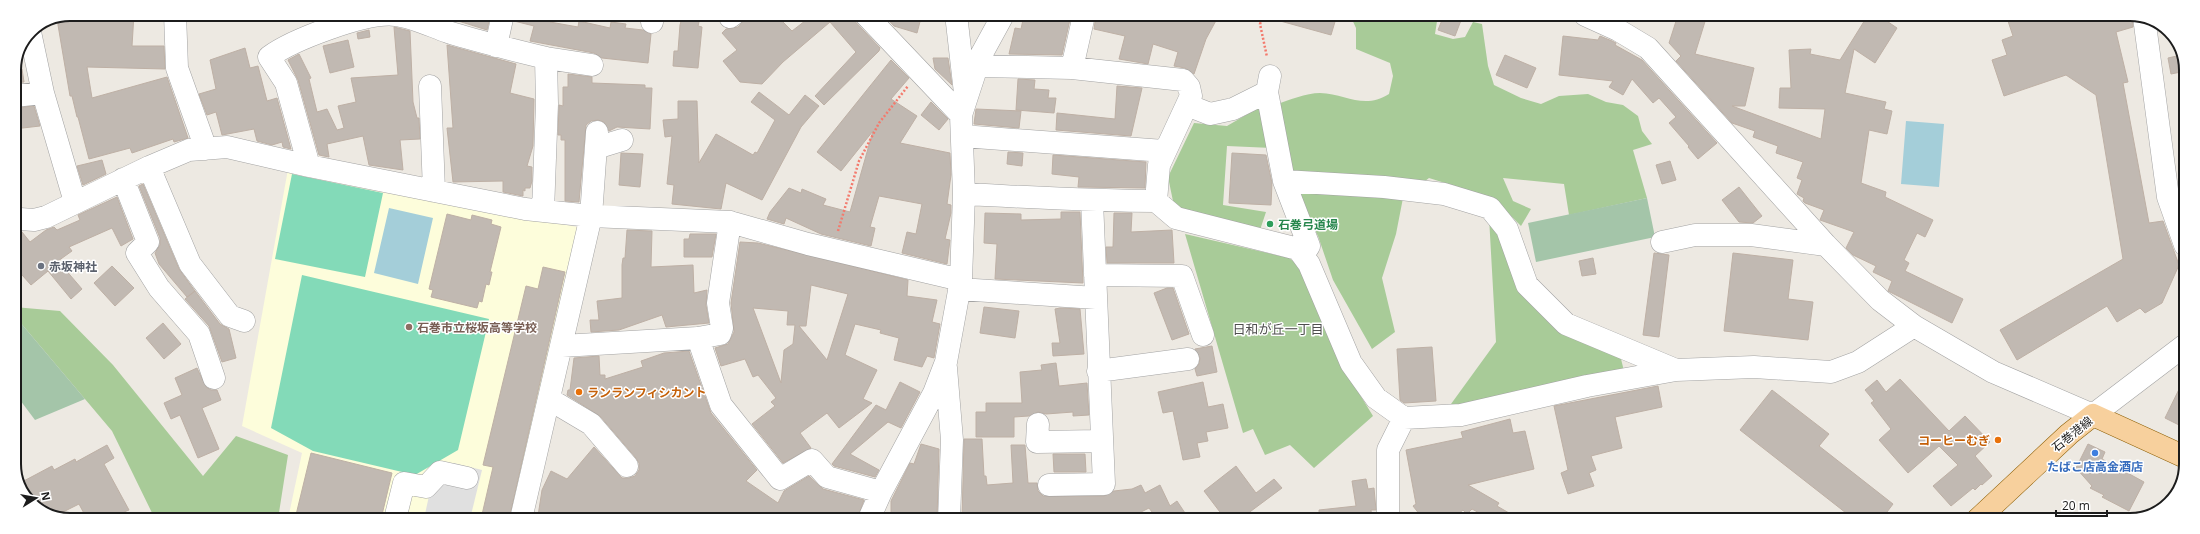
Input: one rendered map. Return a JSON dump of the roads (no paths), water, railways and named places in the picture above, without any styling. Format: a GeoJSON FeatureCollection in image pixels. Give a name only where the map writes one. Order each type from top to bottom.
{"type":"FeatureCollection","features":[{"type":"Feature","properties":{"kind":"main road","name":"石巻港線"},"geometry":{"type":"LineString","coordinates":[[1986,513],[2069,434],[2093,415],[2179,454]]}},
{"type":"Feature","properties":{"kind":"street"},"geometry":{"type":"LineString","coordinates":[[175,21],[177,68],[206,149]]}},
{"type":"Feature","properties":{"kind":"street"},"geometry":{"type":"LineString","coordinates":[[309,166],[286,83],[269,57],[322,23],[340,21]]}},
{"type":"Feature","properties":{"kind":"street"},"geometry":{"type":"LineString","coordinates":[[415,21],[496,46],[546,58],[592,65]]}},
{"type":"Feature","properties":{"kind":"street"},"geometry":{"type":"LineString","coordinates":[[496,46],[501,21]]}},
{"type":"Feature","properties":{"kind":"street"},"geometry":{"type":"LineString","coordinates":[[872,21],[963,117],[1164,152]]}},
{"type":"Feature","properties":{"kind":"street"},"geometry":{"type":"LineString","coordinates":[[871,513],[880,492],[934,393],[946,362],[960,285],[964,194],[963,117],[956,21]]}},
{"type":"Feature","properties":{"kind":"street"},"geometry":{"type":"LineString","coordinates":[[963,117],[980,57],[999,21]]}},
{"type":"Feature","properties":{"kind":"street"},"geometry":{"type":"LineString","coordinates":[[1072,68],[1083,21]]}},
{"type":"Feature","properties":{"kind":"street"},"geometry":{"type":"LineString","coordinates":[[1598,21],[1618,30],[1648,48],[1826,245],[1880,300],[1914,326],[1993,372],[2093,415],[2179,350]]}},
{"type":"Feature","properties":{"kind":"street"},"geometry":{"type":"LineString","coordinates":[[2145,24],[2168,198],[2179,228]]}},
{"type":"Feature","properties":{"kind":"street"},"geometry":{"type":"LineString","coordinates":[[32,40],[43,93],[76,202]]}},
{"type":"Feature","properties":{"kind":"street"},"geometry":{"type":"LineString","coordinates":[[543,211],[547,104],[546,58]]}},
{"type":"Feature","properties":{"kind":"street"},"geometry":{"type":"LineString","coordinates":[[977,66],[1072,68],[1183,80],[1189,87],[1191,96],[1159,165],[1156,201]]}},
{"type":"Feature","properties":{"kind":"street"},"geometry":{"type":"LineString","coordinates":[[1187,105],[1210,114],[1233,109],[1269,84],[1284,181],[1309,246],[1303,255]]}},
{"type":"Feature","properties":{"kind":"street"},"geometry":{"type":"LineString","coordinates":[[430,86],[434,191]]}},
{"type":"Feature","properties":{"kind":"street"},"geometry":{"type":"LineString","coordinates":[[21,95],[43,93]]}},
{"type":"Feature","properties":{"kind":"street"},"geometry":{"type":"LineString","coordinates":[[522,513],[591,216],[596,140],[622,140]]}},
{"type":"Feature","properties":{"kind":"street"},"geometry":{"type":"LineString","coordinates":[[21,219],[34,220],[46,217],[123,179],[189,150],[227,147],[309,166],[525,210],[591,216],[730,222],[960,285],[1096,298]]}},
{"type":"Feature","properties":{"kind":"street"},"geometry":{"type":"LineString","coordinates":[[149,167],[190,264],[230,316],[244,321]]}},
{"type":"Feature","properties":{"kind":"street"},"geometry":{"type":"LineString","coordinates":[[123,179],[148,242],[136,253],[159,288],[199,334],[214,378]]}},
{"type":"Feature","properties":{"kind":"street"},"geometry":{"type":"LineString","coordinates":[[1284,181],[1384,187],[1444,194],[1490,208],[1506,229],[1527,285],[1566,324],[1676,370]]}},
{"type":"Feature","properties":{"kind":"street"},"geometry":{"type":"LineString","coordinates":[[964,194],[1068,198],[1092,202],[1156,201],[1176,218],[1298,249],[1309,264],[1351,363],[1376,398],[1404,418],[1461,415],[1587,386],[1676,370],[1754,367],[1831,372],[1858,362],[1914,326]]}},
{"type":"Feature","properties":{"kind":"street"},"geometry":{"type":"LineString","coordinates":[[1049,485],[1104,484],[1100,441],[1092,202]]}},
{"type":"Feature","properties":{"kind":"street"},"geometry":{"type":"LineString","coordinates":[[562,346],[698,338],[720,334],[722,328],[718,303],[730,222]]}},
{"type":"Feature","properties":{"kind":"street"},"geometry":{"type":"LineString","coordinates":[[1662,242],[1694,235],[1751,235],[1826,245]]}},
{"type":"Feature","properties":{"kind":"street"},"geometry":{"type":"LineString","coordinates":[[1095,275],[1182,276],[1203,335]]}},
{"type":"Feature","properties":{"kind":"street"},"geometry":{"type":"LineString","coordinates":[[698,338],[721,405],[780,480],[812,460],[827,477],[880,492]]}},
{"type":"Feature","properties":{"kind":"street"},"geometry":{"type":"LineString","coordinates":[[1098,371],[1188,359]]}},
{"type":"Feature","properties":{"kind":"street"},"geometry":{"type":"LineString","coordinates":[[946,362],[952,440],[949,513]]}},
{"type":"Feature","properties":{"kind":"street"},"geometry":{"type":"LineString","coordinates":[[549,399],[591,424],[627,466]]}},
{"type":"Feature","properties":{"kind":"street"},"geometry":{"type":"LineString","coordinates":[[1388,513],[1388,450],[1404,418]]}},
{"type":"Feature","properties":{"kind":"street"},"geometry":{"type":"LineString","coordinates":[[1038,424],[1037,442],[1100,441]]}},
{"type":"Feature","properties":{"kind":"street"},"geometry":{"type":"LineString","coordinates":[[396,513],[404,483],[426,487],[440,472],[467,478]]}},
{"type":"Feature","properties":{"kind":"water"},"geometry":{"type":"Polygon","coordinates":[[[1906,121],[1944,124],[1939,187],[1901,184],[1906,121]]]}},
{"type":"Feature","properties":{"kind":"water"},"geometry":{"type":"Polygon","coordinates":[[[389,208],[433,218],[418,284],[374,273],[389,208]]]}},
{"type":"Feature","properties":{"kind":"place","name":"石巻弓道場"},"geometry":{"type":"Point","coordinates":[1270,224]}},
{"type":"Feature","properties":{"kind":"place","name":"赤坂神社"},"geometry":{"type":"Point","coordinates":[41,266]}},
{"type":"Feature","properties":{"kind":"place","name":"石巻市立桜坂高等学校"},"geometry":{"type":"Point","coordinates":[409,327]}},
{"type":"Feature","properties":{"kind":"place","name":"ランランフィシカント"},"geometry":{"type":"Point","coordinates":[579,392]}},
{"type":"Feature","properties":{"kind":"place","name":"コーヒーむぎ"},"geometry":{"type":"Point","coordinates":[1998,440]}},
{"type":"Feature","properties":{"kind":"place","name":"たばこ店高金酒店"},"geometry":{"type":"Point","coordinates":[2095,453]}},
{"type":"Feature","properties":{"kind":"district","name":"日和が丘一丁目"},"geometry":{"type":"Point","coordinates":[1278,329]}}]}
